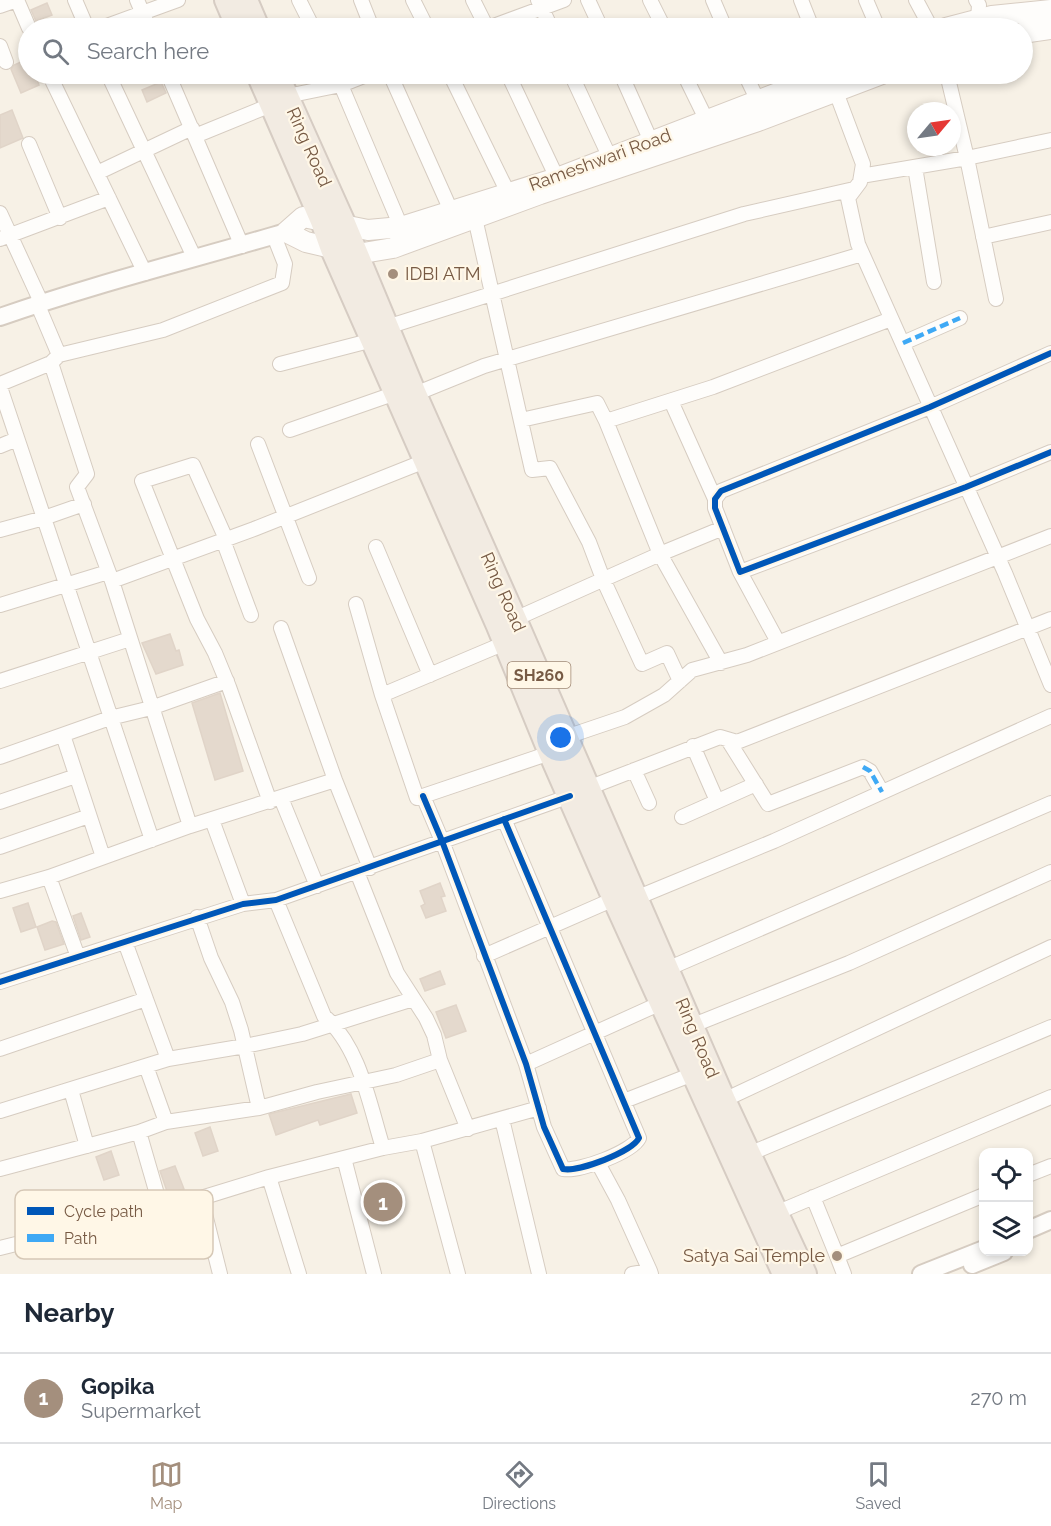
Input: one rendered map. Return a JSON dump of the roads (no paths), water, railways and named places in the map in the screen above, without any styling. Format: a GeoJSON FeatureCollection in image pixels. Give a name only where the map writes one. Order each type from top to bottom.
{"type":"FeatureCollection","features":[{"type":"Feature","properties":{"kind":"highway"},"geometry":{"type":"LineString","coordinates":[[226,0],[234,18]]}},
{"type":"Feature","properties":{"kind":"highway"},"geometry":{"type":"LineString","coordinates":[[246,0],[254,18]]}},
{"type":"Feature","properties":{"kind":"highway","name":"Ring Road"},"geometry":{"type":"LineString","coordinates":[[266,84],[279,100],[357,254],[380,333],[405,393],[515,619],[558,745]]}},
{"type":"Feature","properties":{"kind":"highway","name":"Ring Road"},"geometry":{"type":"LineString","coordinates":[[278,84],[279,100],[332,249],[380,333]]}},
{"type":"Feature","properties":{"kind":"highway","name":"Ring Road"},"geometry":{"type":"LineString","coordinates":[[405,393],[425,461],[506,643],[558,745],[579,792],[625,899],[661,1003],[783,1274]]}},
{"type":"Feature","properties":{"kind":"highway","name":"Ring Road"},"geometry":{"type":"LineString","coordinates":[[625,899],[667,969],[724,1100],[806,1274]]}},
{"type":"Feature","properties":{"kind":"main road"},"geometry":{"type":"LineString","coordinates":[[963,18],[977,10],[1051,10]]}},
{"type":"Feature","properties":{"kind":"main road"},"geometry":{"type":"LineString","coordinates":[[1033,32],[1051,29]]}},
{"type":"Feature","properties":{"kind":"main road","name":"Rameshwari Road"},"geometry":{"type":"LineString","coordinates":[[322,221],[368,230],[401,227],[511,199],[556,178],[610,158],[655,149],[706,121],[758,101],[817,84]]}},
{"type":"Feature","properties":{"kind":"main road"},"geometry":{"type":"LineString","coordinates":[[280,234],[357,254],[393,248],[475,218],[511,199],[655,149],[821,84]]}},
{"type":"Feature","properties":{"kind":"main road"},"geometry":{"type":"LineString","coordinates":[[280,234],[301,218],[322,221]]}},
{"type":"Feature","properties":{"kind":"street"},"geometry":{"type":"LineString","coordinates":[[0,6],[17,0],[25,18]]}},
{"type":"Feature","properties":{"kind":"street"},"geometry":{"type":"LineString","coordinates":[[75,0],[83,18]]}},
{"type":"Feature","properties":{"kind":"street"},"geometry":{"type":"LineString","coordinates":[[137,0],[144,18]]}},
{"type":"Feature","properties":{"kind":"street"},"geometry":{"type":"LineString","coordinates":[[130,18],[178,0]]}},
{"type":"Feature","properties":{"kind":"street"},"geometry":{"type":"LineString","coordinates":[[299,0],[308,18]]}},
{"type":"Feature","properties":{"kind":"street"},"geometry":{"type":"LineString","coordinates":[[361,0],[368,18]]}},
{"type":"Feature","properties":{"kind":"street"},"geometry":{"type":"LineString","coordinates":[[413,0],[422,18]]}},
{"type":"Feature","properties":{"kind":"street"},"geometry":{"type":"LineString","coordinates":[[473,0],[483,18]]}},
{"type":"Feature","properties":{"kind":"street"},"geometry":{"type":"LineString","coordinates":[[509,18],[539,4],[564,0]]}},
{"type":"Feature","properties":{"kind":"street"},"geometry":{"type":"LineString","coordinates":[[588,0],[596,18]]}},
{"type":"Feature","properties":{"kind":"street"},"geometry":{"type":"LineString","coordinates":[[651,0],[659,18]]}},
{"type":"Feature","properties":{"kind":"street"},"geometry":{"type":"LineString","coordinates":[[712,0],[720,18]]}},
{"type":"Feature","properties":{"kind":"street"},"geometry":{"type":"LineString","coordinates":[[801,0],[808,18]]}},
{"type":"Feature","properties":{"kind":"street"},"geometry":{"type":"LineString","coordinates":[[866,0],[874,18]]}},
{"type":"Feature","properties":{"kind":"street"},"geometry":{"type":"LineString","coordinates":[[916,0],[926,18]]}},
{"type":"Feature","properties":{"kind":"street"},"geometry":{"type":"LineString","coordinates":[[539,4],[546,18]]}},
{"type":"Feature","properties":{"kind":"street"},"geometry":{"type":"LineString","coordinates":[[0,46],[6,62]]}},
{"type":"Feature","properties":{"kind":"street"},"geometry":{"type":"LineString","coordinates":[[54,84],[145,273]]}},
{"type":"Feature","properties":{"kind":"street"},"geometry":{"type":"LineString","coordinates":[[113,84],[194,257]]}},
{"type":"Feature","properties":{"kind":"street"},"geometry":{"type":"LineString","coordinates":[[172,84],[242,246]]}},
{"type":"Feature","properties":{"kind":"street"},"geometry":{"type":"LineString","coordinates":[[97,173],[144,151],[324,84]]}},
{"type":"Feature","properties":{"kind":"street"},"geometry":{"type":"LineString","coordinates":[[340,84],[401,227]]}},
{"type":"Feature","properties":{"kind":"street"},"geometry":{"type":"LineString","coordinates":[[394,84],[452,213]]}},
{"type":"Feature","properties":{"kind":"street"},"geometry":{"type":"LineString","coordinates":[[455,84],[511,199]]}},
{"type":"Feature","properties":{"kind":"street"},"geometry":{"type":"LineString","coordinates":[[513,84],[556,178]]}},
{"type":"Feature","properties":{"kind":"street"},"geometry":{"type":"LineString","coordinates":[[577,84],[610,158]]}},
{"type":"Feature","properties":{"kind":"street"},"geometry":{"type":"LineString","coordinates":[[626,84],[655,149]]}},
{"type":"Feature","properties":{"kind":"street"},"geometry":{"type":"LineString","coordinates":[[689,84],[706,121]]}},
{"type":"Feature","properties":{"kind":"street"},"geometry":{"type":"LineString","coordinates":[[750,84],[758,101]]}},
{"type":"Feature","properties":{"kind":"street"},"geometry":{"type":"LineString","coordinates":[[833,84],[863,164],[857,183],[848,198],[858,244],[998,558],[1051,685]]}},
{"type":"Feature","properties":{"kind":"street"},"geometry":{"type":"LineString","coordinates":[[949,84],[996,299]]}},
{"type":"Feature","properties":{"kind":"street"},"geometry":{"type":"LineString","coordinates":[[280,364],[380,333],[493,292],[744,214],[915,167],[1051,140]]}},
{"type":"Feature","properties":{"kind":"street"},"geometry":{"type":"LineString","coordinates":[[29,144],[60,218]]}},
{"type":"Feature","properties":{"kind":"street"},"geometry":{"type":"LineString","coordinates":[[915,167],[934,282]]}},
{"type":"Feature","properties":{"kind":"street"},"geometry":{"type":"LineString","coordinates":[[5,237],[109,198]]}},
{"type":"Feature","properties":{"kind":"street"},"geometry":{"type":"LineString","coordinates":[[0,213],[5,237],[39,303],[87,474],[77,487],[110,576],[190,826]]}},
{"type":"Feature","properties":{"kind":"street"},"geometry":{"type":"LineString","coordinates":[[475,218],[532,470],[550,468],[589,542],[603,579],[642,664],[667,652],[680,681]]}},
{"type":"Feature","properties":{"kind":"street"},"geometry":{"type":"LineString","coordinates":[[983,237],[1051,222]]}},
{"type":"Feature","properties":{"kind":"street"},"geometry":{"type":"LineString","coordinates":[[0,316],[194,257],[280,234],[285,264],[282,283],[163,330],[55,359],[5,380],[0,386],[152,840]]}},
{"type":"Feature","properties":{"kind":"street"},"geometry":{"type":"LineString","coordinates":[[290,430],[484,366],[862,254]]}},
{"type":"Feature","properties":{"kind":"street"},"geometry":{"type":"LineString","coordinates":[[903,343],[960,318]]}},
{"type":"Feature","properties":{"kind":"street"},"geometry":{"type":"LineString","coordinates":[[606,422],[713,387],[891,320]]}},
{"type":"Feature","properties":{"kind":"street"},"geometry":{"type":"LineString","coordinates":[[715,499],[721,491],[930,407],[1051,354]]}},
{"type":"Feature","properties":{"kind":"street"},"geometry":{"type":"LineString","coordinates":[[671,401],[715,499],[716,508],[740,572],[778,642]]}},
{"type":"Feature","properties":{"kind":"street"},"geometry":{"type":"LineString","coordinates":[[521,420],[597,404],[660,554],[721,663]]}},
{"type":"Feature","properties":{"kind":"street"},"geometry":{"type":"LineString","coordinates":[[0,446],[17,439]]}},
{"type":"Feature","properties":{"kind":"street"},"geometry":{"type":"LineString","coordinates":[[258,444],[309,578]]}},
{"type":"Feature","properties":{"kind":"street"},"geometry":{"type":"LineString","coordinates":[[740,572],[966,487],[1051,452]]}},
{"type":"Feature","properties":{"kind":"street"},"geometry":{"type":"LineString","coordinates":[[0,605],[174,558],[425,461]]}},
{"type":"Feature","properties":{"kind":"street"},"geometry":{"type":"LineString","coordinates":[[251,615],[225,539],[193,465],[141,481],[197,619],[316,886]]}},
{"type":"Feature","properties":{"kind":"street"},"geometry":{"type":"LineString","coordinates":[[0,530],[84,504]]}},
{"type":"Feature","properties":{"kind":"street"},"geometry":{"type":"LineString","coordinates":[[515,619],[723,528]]}},
{"type":"Feature","properties":{"kind":"street"},"geometry":{"type":"LineString","coordinates":[[356,604],[382,695],[417,798],[625,717],[664,695],[692,670],[721,663],[778,642],[1051,536]]}},
{"type":"Feature","properties":{"kind":"street"},"geometry":{"type":"LineString","coordinates":[[376,547],[430,675]]}},
{"type":"Feature","properties":{"kind":"street"},"geometry":{"type":"LineString","coordinates":[[0,982],[197,917],[243,904],[276,900],[579,792],[720,737],[737,742],[1051,619]]}},
{"type":"Feature","properties":{"kind":"street"},"geometry":{"type":"LineString","coordinates":[[281,628],[335,780],[397,973],[434,1035],[440,1060],[468,1129]]}},
{"type":"Feature","properties":{"kind":"street"},"geometry":{"type":"LineString","coordinates":[[0,681],[130,639]]}},
{"type":"Feature","properties":{"kind":"street"},"geometry":{"type":"LineString","coordinates":[[382,695],[506,643]]}},
{"type":"Feature","properties":{"kind":"street"},"geometry":{"type":"LineString","coordinates":[[0,757],[226,681]]}},
{"type":"Feature","properties":{"kind":"street"},"geometry":{"type":"LineString","coordinates":[[484,956],[549,928],[774,841],[1051,716]]}},
{"type":"Feature","properties":{"kind":"street"},"geometry":{"type":"LineString","coordinates":[[63,735],[103,857]]}},
{"type":"Feature","properties":{"kind":"street"},"geometry":{"type":"LineString","coordinates":[[728,740],[768,804],[863,767],[870,771],[882,792]]}},
{"type":"Feature","properties":{"kind":"street"},"geometry":{"type":"LineString","coordinates":[[693,747],[717,801]]}},
{"type":"Feature","properties":{"kind":"street"},"geometry":{"type":"LineString","coordinates":[[634,770],[649,803]]}},
{"type":"Feature","properties":{"kind":"street"},"geometry":{"type":"LineString","coordinates":[[0,802],[76,776]]}},
{"type":"Feature","properties":{"kind":"street"},"geometry":{"type":"LineString","coordinates":[[0,891],[49,877],[190,826],[335,780]]}},
{"type":"Feature","properties":{"kind":"street"},"geometry":{"type":"LineString","coordinates":[[682,817],[756,784]]}},
{"type":"Feature","properties":{"kind":"street"},"geometry":{"type":"LineString","coordinates":[[423,796],[526,1064],[548,1136],[563,1169],[571,1170],[598,1163],[638,1142],[639,1138],[504,819]]}},
{"type":"Feature","properties":{"kind":"street"},"geometry":{"type":"LineString","coordinates":[[667,969],[1051,803]]}},
{"type":"Feature","properties":{"kind":"street"},"geometry":{"type":"LineString","coordinates":[[0,847],[89,816]]}},
{"type":"Feature","properties":{"kind":"street"},"geometry":{"type":"LineString","coordinates":[[212,820],[243,904]]}},
{"type":"Feature","properties":{"kind":"street"},"geometry":{"type":"LineString","coordinates":[[692,1026],[849,963],[1051,872]]}},
{"type":"Feature","properties":{"kind":"street"},"geometry":{"type":"LineString","coordinates":[[49,877],[78,957]]}},
{"type":"Feature","properties":{"kind":"street"},"geometry":{"type":"LineString","coordinates":[[276,900],[324,1016],[345,1040],[363,1081],[383,1148]]}},
{"type":"Feature","properties":{"kind":"street"},"geometry":{"type":"LineString","coordinates":[[197,917],[211,958],[232,1002],[259,1108]]}},
{"type":"Feature","properties":{"kind":"street"},"geometry":{"type":"LineString","coordinates":[[125,942],[168,1059]]}},
{"type":"Feature","properties":{"kind":"street"},"geometry":{"type":"LineString","coordinates":[[724,1100],[1051,946]]}},
{"type":"Feature","properties":{"kind":"street"},"geometry":{"type":"LineString","coordinates":[[0,1049],[146,999]]}},
{"type":"Feature","properties":{"kind":"street"},"geometry":{"type":"LineString","coordinates":[[0,1111],[168,1059],[245,1046],[334,1025],[413,999]]}},
{"type":"Feature","properties":{"kind":"street"},"geometry":{"type":"LineString","coordinates":[[526,1064],[661,1003]]}},
{"type":"Feature","properties":{"kind":"street"},"geometry":{"type":"LineString","coordinates":[[749,1154],[1051,1027]]}},
{"type":"Feature","properties":{"kind":"street"},"geometry":{"type":"LineString","coordinates":[[0,1169],[139,1132],[166,1122],[259,1108],[363,1081],[396,1075],[440,1060]]}},
{"type":"Feature","properties":{"kind":"street"},"geometry":{"type":"LineString","coordinates":[[146,1066],[166,1122]]}},
{"type":"Feature","properties":{"kind":"street"},"geometry":{"type":"LineString","coordinates":[[624,1101],[693,1074]]}},
{"type":"Feature","properties":{"kind":"street"},"geometry":{"type":"LineString","coordinates":[[71,1090],[87,1146]]}},
{"type":"Feature","properties":{"kind":"street"},"geometry":{"type":"LineString","coordinates":[[776,1213],[1051,1097]]}},
{"type":"Feature","properties":{"kind":"street"},"geometry":{"type":"LineString","coordinates":[[213,1194],[269,1177],[383,1148],[422,1141],[538,1108]]}},
{"type":"Feature","properties":{"kind":"street"},"geometry":{"type":"LineString","coordinates":[[502,1119],[539,1274]]}},
{"type":"Feature","properties":{"kind":"street"},"geometry":{"type":"LineString","coordinates":[[139,1132],[156,1190]]}},
{"type":"Feature","properties":{"kind":"street"},"geometry":{"type":"LineString","coordinates":[[422,1141],[458,1274]]}},
{"type":"Feature","properties":{"kind":"street"},"geometry":{"type":"LineString","coordinates":[[344,1158],[374,1274]]}},
{"type":"Feature","properties":{"kind":"street"},"geometry":{"type":"LineString","coordinates":[[598,1163],[618,1200],[650,1272],[632,1274]]}},
{"type":"Feature","properties":{"kind":"street"},"geometry":{"type":"LineString","coordinates":[[1033,1173],[1051,1166]]}},
{"type":"Feature","properties":{"kind":"street"},"geometry":{"type":"LineString","coordinates":[[269,1177],[298,1274]]}},
{"type":"Feature","properties":{"kind":"street"},"geometry":{"type":"LineString","coordinates":[[813,1197],[844,1274]]}},
{"type":"Feature","properties":{"kind":"street"},"geometry":{"type":"LineString","coordinates":[[837,1256],[979,1197]]}},
{"type":"Feature","properties":{"kind":"street"},"geometry":{"type":"LineString","coordinates":[[1033,1228],[1051,1220]]}},
{"type":"Feature","properties":{"kind":"street"},"geometry":{"type":"LineString","coordinates":[[1033,1239],[1051,1231]]}},
{"type":"Feature","properties":{"kind":"street"},"geometry":{"type":"LineString","coordinates":[[0,1248],[15,1244]]}},
{"type":"Feature","properties":{"kind":"street"},"geometry":{"type":"LineString","coordinates":[[213,1246],[220,1274]]}},
{"type":"Feature","properties":{"kind":"street"},"geometry":{"type":"LineString","coordinates":[[921,1274],[979,1251]]}},
{"type":"Feature","properties":{"kind":"street"},"geometry":{"type":"LineString","coordinates":[[949,1274],[992,1256]]}},
{"type":"Feature","properties":{"kind":"place","name":"IDBI ATM"},"geometry":{"type":"Point","coordinates":[393,274]}},
{"type":"Feature","properties":{"kind":"place","name":"Gopika"},"geometry":{"type":"Point","coordinates":[383,1202]}},
{"type":"Feature","properties":{"kind":"place","name":"Satya Sai Temple"},"geometry":{"type":"Point","coordinates":[837,1256]}}]}
